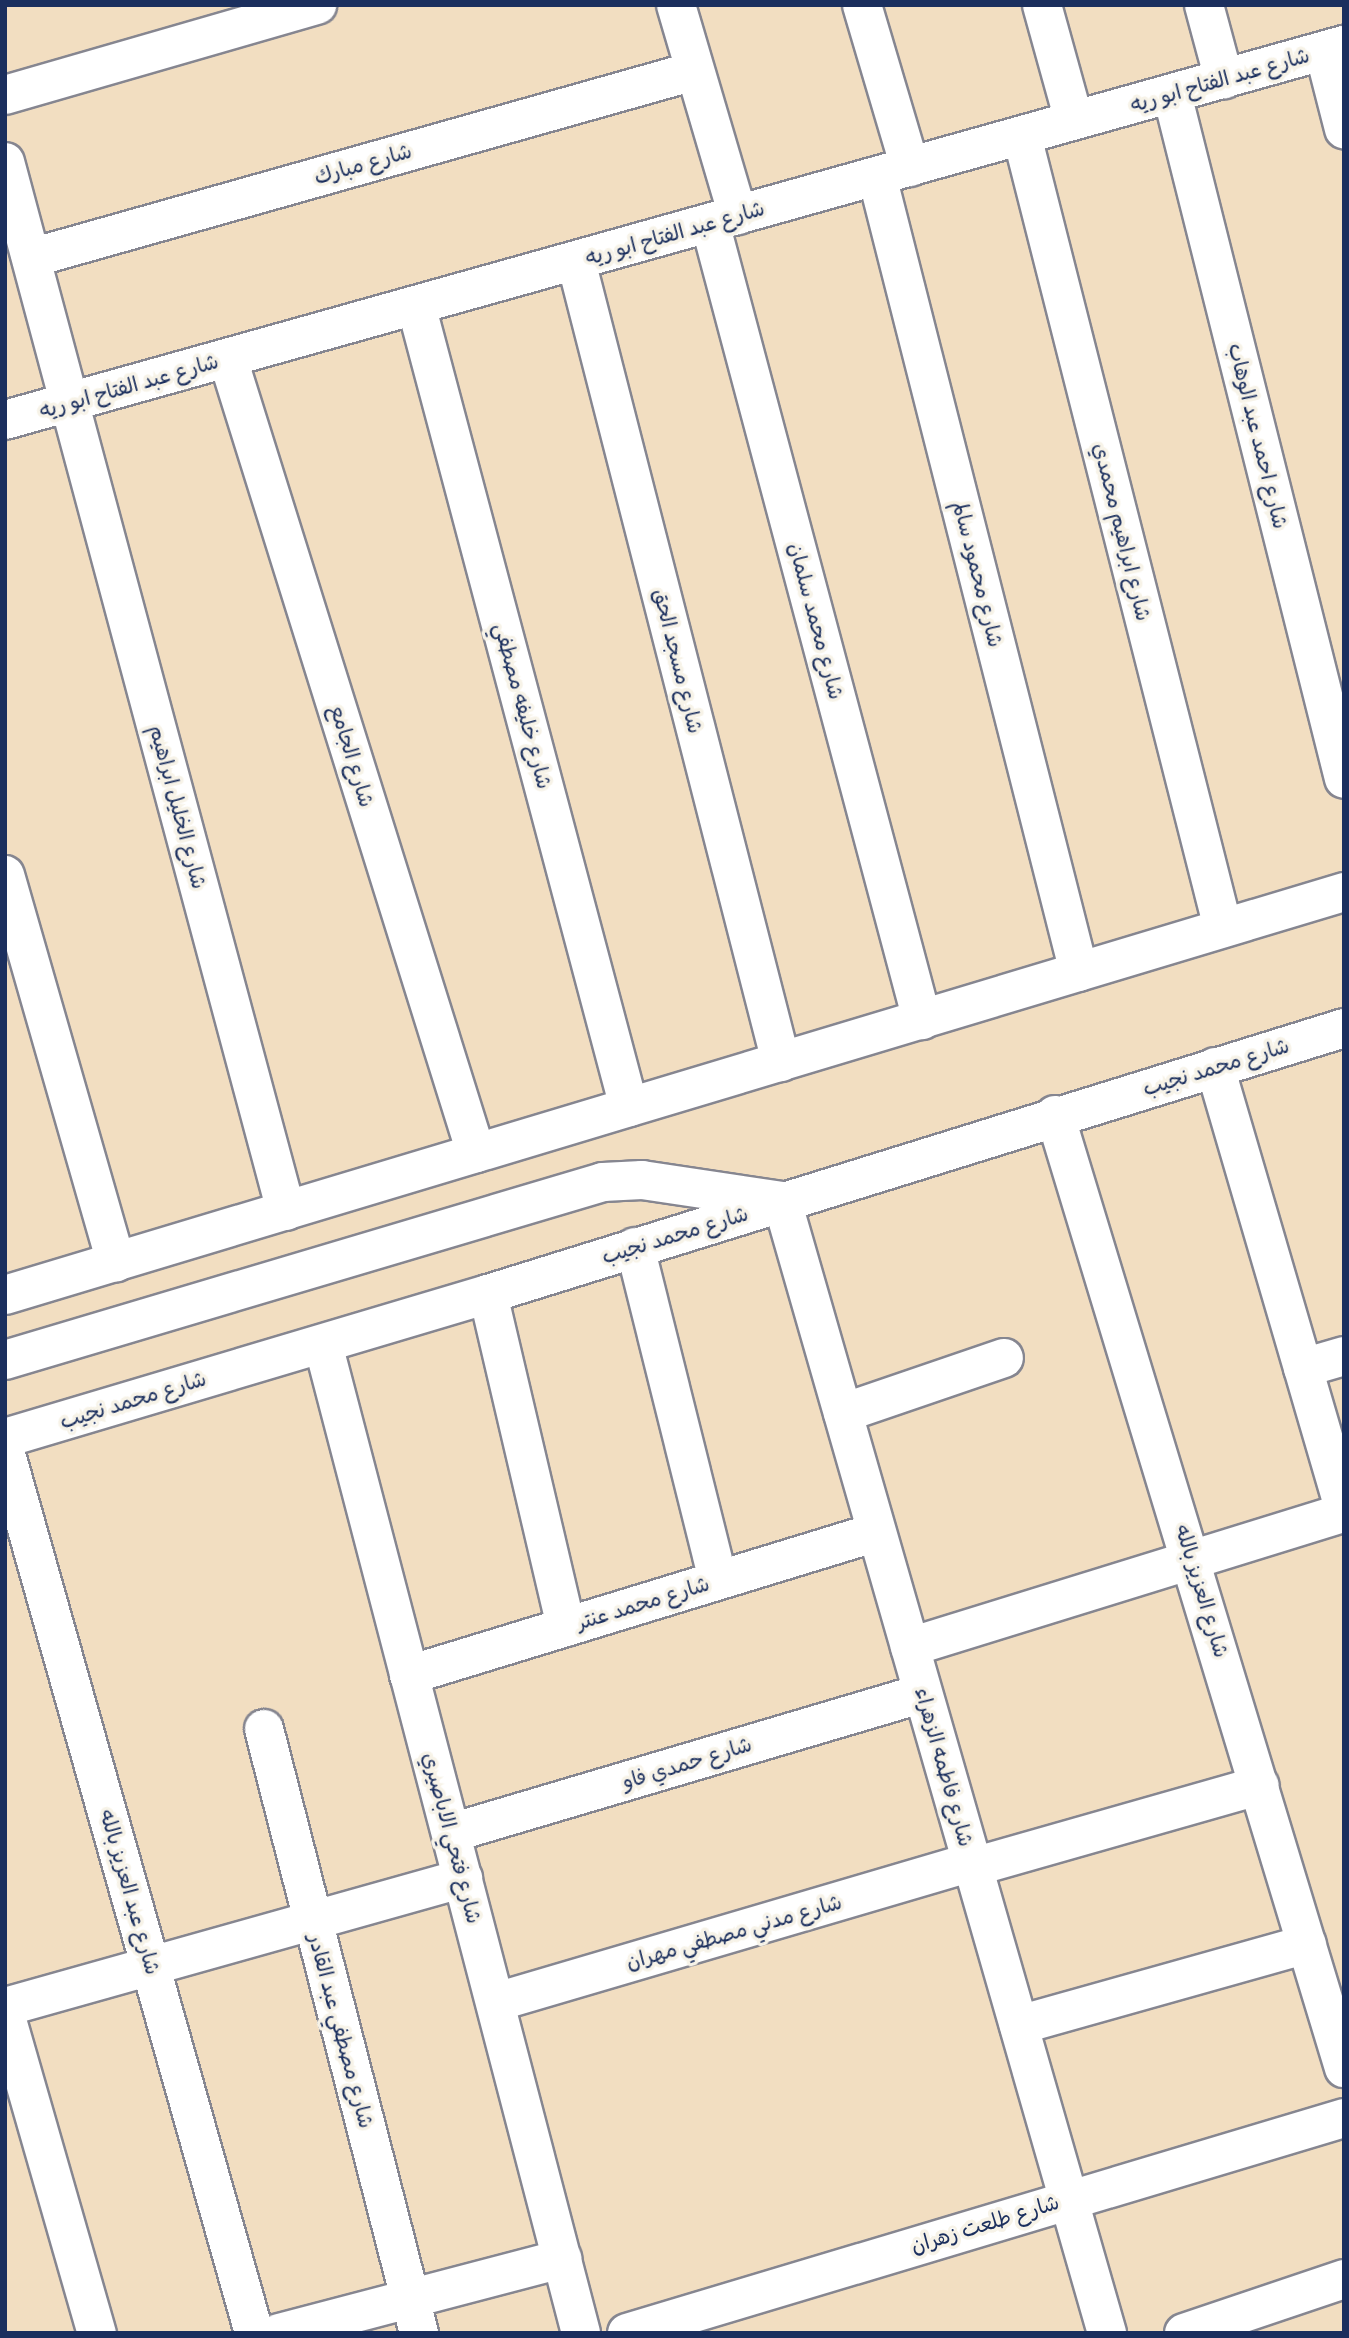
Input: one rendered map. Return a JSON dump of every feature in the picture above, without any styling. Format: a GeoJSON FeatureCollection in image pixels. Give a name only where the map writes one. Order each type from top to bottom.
{"type":"FeatureCollection","features":[{"type":"Feature","properties":{"kind":"street"},"geometry":{"type":"LineString","coordinates":[[5,95],[317,5]]}},
{"type":"Feature","properties":{"kind":"street","name":"شارع محمد سلمان"},"geometry":{"type":"LineString","coordinates":[[676,5],[694,71],[724,219],[922,1020]]}},
{"type":"Feature","properties":{"kind":"street","name":"شارع محمود سالم"},"geometry":{"type":"LineString","coordinates":[[862,5],[893,171],[1079,972]]}},
{"type":"Feature","properties":{"kind":"street"},"geometry":{"type":"LineString","coordinates":[[1042,5],[1074,120]]}},
{"type":"Feature","properties":{"kind":"street"},"geometry":{"type":"LineString","coordinates":[[1204,5],[1224,79]]}},
{"type":"Feature","properties":{"kind":"street"},"geometry":{"type":"LineString","coordinates":[[1334,48],[1344,130]]}},
{"type":"Feature","properties":{"kind":"street","name":"شارع عبد الفتاح ابو ريه"},"geometry":{"type":"LineString","coordinates":[[5,420],[1334,48]]}},
{"type":"Feature","properties":{"kind":"street","name":"شارع مبارك"},"geometry":{"type":"LineString","coordinates":[[31,258],[694,71]]}},
{"type":"Feature","properties":{"kind":"street","name":"شارع احمد عبد الوهاب"},"geometry":{"type":"LineString","coordinates":[[1172,94],[1344,779]]}},
{"type":"Feature","properties":{"kind":"street","name":"شارع ابراهيم محمدي"},"geometry":{"type":"LineString","coordinates":[[1022,136],[1223,928]]}},
{"type":"Feature","properties":{"kind":"street","name":"شارع الخليل ابراهيم"},"geometry":{"type":"LineString","coordinates":[[5,162],[286,1211]]}},
{"type":"Feature","properties":{"kind":"street","name":"شارع مسجد الحق"},"geometry":{"type":"LineString","coordinates":[[576,261],[780,1062]]}},
{"type":"Feature","properties":{"kind":"street","name":"شارع خليفه مصطفي"},"geometry":{"type":"LineString","coordinates":[[416,305],[629,1107]]}},
{"type":"Feature","properties":{"kind":"street","name":"شارع الجامع"},"geometry":{"type":"LineString","coordinates":[[228,359],[476,1153]]}},
{"type":"Feature","properties":{"kind":"street"},"geometry":{"type":"LineString","coordinates":[[5,875],[116,1262]]}},
{"type":"Feature","properties":{"kind":"street"},"geometry":{"type":"LineString","coordinates":[[5,1295],[1344,892]]}},
{"type":"Feature","properties":{"kind":"street","name":"شارع محمد نجيب"},"geometry":{"type":"LineString","coordinates":[[5,1438],[488,1294],[1055,1115],[1344,1028]]}},
{"type":"Feature","properties":{"kind":"street"},"geometry":{"type":"LineString","coordinates":[[910,1647],[1344,1511],[1215,1067]]}},
{"type":"Feature","properties":{"kind":"street","name":"شارع العزيز بالله"},"geometry":{"type":"LineString","coordinates":[[1055,1115],[1193,1560],[1344,2068]]}},
{"type":"Feature","properties":{"kind":"street"},"geometry":{"type":"LineString","coordinates":[[5,1360],[603,1182],[642,1180],[782,1201]]}},
{"type":"Feature","properties":{"kind":"street","name":"شارع فاطمه الزهراء"},"geometry":{"type":"LineString","coordinates":[[782,1201],[1107,2333]]}},
{"type":"Feature","properties":{"kind":"street"},"geometry":{"type":"LineString","coordinates":[[635,1247],[718,1580]]}},
{"type":"Feature","properties":{"kind":"street"},"geometry":{"type":"LineString","coordinates":[[488,1294],[566,1627]]}},
{"type":"Feature","properties":{"kind":"street","name":"شارع فتحي الاباصيري"},"geometry":{"type":"LineString","coordinates":[[323,1344],[581,2333]]}},
{"type":"Feature","properties":{"kind":"street"},"geometry":{"type":"LineString","coordinates":[[1303,1368],[1344,1356]]}},
{"type":"Feature","properties":{"kind":"street"},"geometry":{"type":"LineString","coordinates":[[843,1413],[1004,1358]]}},
{"type":"Feature","properties":{"kind":"street","name":"شارع عبد العزيز بالله"},"geometry":{"type":"LineString","coordinates":[[5,1451],[254,2333]]}},
{"type":"Feature","properties":{"kind":"street","name":"شارع محمد عنتر"},"geometry":{"type":"LineString","coordinates":[[409,1675],[876,1532]]}},
{"type":"Feature","properties":{"kind":"street","name":"شارع حمدي فاو"},"geometry":{"type":"LineString","coordinates":[[451,1833],[923,1693]]}},
{"type":"Feature","properties":{"kind":"street","name":"شارع مصطفي عبد القادر"},"geometry":{"type":"LineString","coordinates":[[264,1729],[415,2316]]}},
{"type":"Feature","properties":{"kind":"street","name":"شارع مدني مصطفي مهران"},"geometry":{"type":"LineString","coordinates":[[496,2002],[1260,1784]]}},
{"type":"Feature","properties":{"kind":"street"},"geometry":{"type":"LineString","coordinates":[[5,2007],[463,1878]]}},
{"type":"Feature","properties":{"kind":"street"},"geometry":{"type":"LineString","coordinates":[[1018,2025],[1307,1944]]}},
{"type":"Feature","properties":{"kind":"street"},"geometry":{"type":"LineString","coordinates":[[5,2012],[97,2333]]}},
{"type":"Feature","properties":{"kind":"street","name":"شارع طلعت زهران"},"geometry":{"type":"LineString","coordinates":[[627,2333],[1344,2118]]}},
{"type":"Feature","properties":{"kind":"street"},"geometry":{"type":"LineString","coordinates":[[279,2333],[415,2316],[562,2259]]}},
{"type":"Feature","properties":{"kind":"street"},"geometry":{"type":"LineString","coordinates":[[1184,2333],[1344,2279]]}}]}
